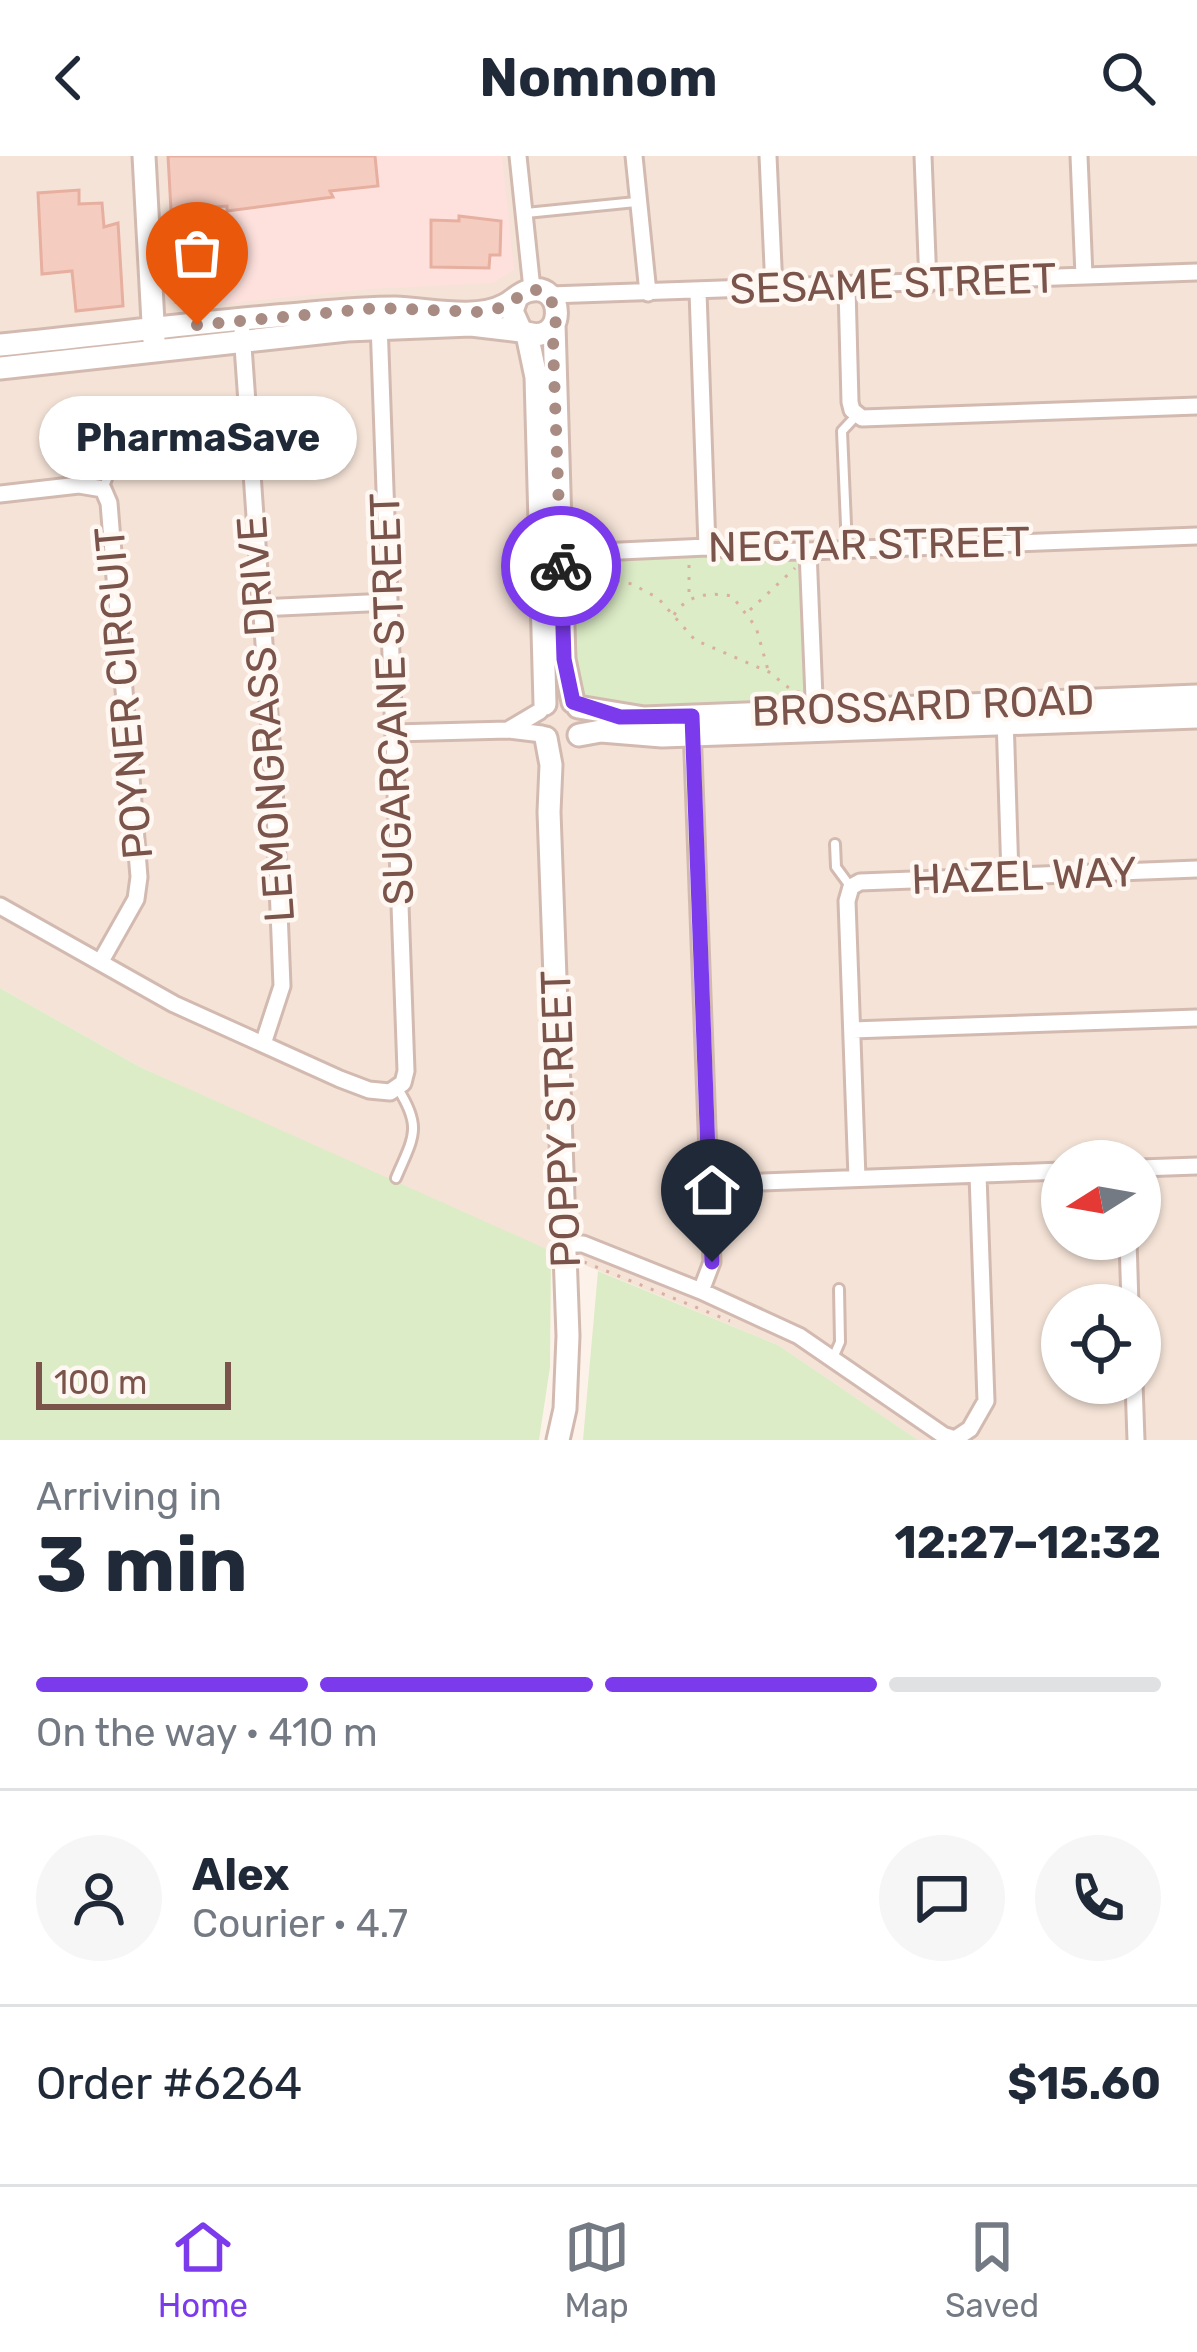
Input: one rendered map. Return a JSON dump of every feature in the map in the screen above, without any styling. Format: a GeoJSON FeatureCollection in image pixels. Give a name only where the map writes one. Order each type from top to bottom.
{"type":"FeatureCollection","features":[{"type":"Feature","properties":{"kind":"street"},"geometry":{"type":"LineString","coordinates":[[144,156],[154,341]]}},
{"type":"Feature","properties":{"kind":"street"},"geometry":{"type":"LineString","coordinates":[[394,733],[508,730],[544,736],[559,744],[576,738],[584,721],[564,659],[542,305],[518,156]]}},
{"type":"Feature","properties":{"kind":"street"},"geometry":{"type":"LineString","coordinates":[[634,156],[648,293]]}},
{"type":"Feature","properties":{"kind":"street"},"geometry":{"type":"LineString","coordinates":[[768,156],[774,289]]}},
{"type":"Feature","properties":{"kind":"street"},"geometry":{"type":"LineString","coordinates":[[923,156],[928,284]]}},
{"type":"Feature","properties":{"kind":"street"},"geometry":{"type":"LineString","coordinates":[[1078,156],[1084,276]]}},
{"type":"Feature","properties":{"kind":"street","name":"SESAME STREET"},"geometry":{"type":"LineString","coordinates":[[542,305],[589,296],[648,293],[1197,272]]}},
{"type":"Feature","properties":{"kind":"street"},"geometry":{"type":"LineString","coordinates":[[847,287],[850,402],[856,416],[1197,406]]}},
{"type":"Feature","properties":{"kind":"street"},"geometry":{"type":"LineString","coordinates":[[698,292],[707,547]]}},
{"type":"Feature","properties":{"kind":"street"},"geometry":{"type":"LineString","coordinates":[[0,368],[242,330],[542,305]]}},
{"type":"Feature","properties":{"kind":"street"},"geometry":{"type":"LineString","coordinates":[[542,305],[512,311],[524,332],[536,377],[560,554],[538,723],[544,736]]}},
{"type":"Feature","properties":{"kind":"street"},"geometry":{"type":"LineString","coordinates":[[378,318],[542,334],[542,305]]}},
{"type":"Feature","properties":{"kind":"street","name":"SUGARCANE STREET"},"geometry":{"type":"LineString","coordinates":[[378,318],[406,1071],[398,1089]]}},
{"type":"Feature","properties":{"kind":"street","name":"LEMONGRASS DRIVE"},"geometry":{"type":"LineString","coordinates":[[242,330],[274,785],[282,986],[262,1044]]}},
{"type":"Feature","properties":{"kind":"street"},"geometry":{"type":"LineString","coordinates":[[0,345],[154,341]]}},
{"type":"Feature","properties":{"kind":"street","name":"POYNER CIRCUIT"},"geometry":{"type":"LineString","coordinates":[[0,494],[79,485],[103,489],[109,503],[139,877],[136,899],[101,961]]}},
{"type":"Feature","properties":{"kind":"street","name":"NECTAR STREET"},"geometry":{"type":"LineString","coordinates":[[560,554],[707,547],[808,558],[847,549],[1197,536]]}},
{"type":"Feature","properties":{"kind":"street"},"geometry":{"type":"LineString","coordinates":[[808,558],[814,711]]}},
{"type":"Feature","properties":{"kind":"street"},"geometry":{"type":"LineString","coordinates":[[259,608],[389,602]]}},
{"type":"Feature","properties":{"kind":"street","name":"BROSSARD ROAD"},"geometry":{"type":"LineString","coordinates":[[1005,713],[1197,696]]}},
{"type":"Feature","properties":{"kind":"street"},"geometry":{"type":"LineString","coordinates":[[508,730],[558,698],[576,704]]}},
{"type":"Feature","properties":{"kind":"street","name":"BROSSARD ROAD"},"geometry":{"type":"LineString","coordinates":[[576,704],[620,717],[692,725]]}},
{"type":"Feature","properties":{"kind":"street","name":"BROSSARD ROAD"},"geometry":{"type":"LineString","coordinates":[[576,738],[601,731],[644,736],[692,725],[814,711],[1197,717]]}},
{"type":"Feature","properties":{"kind":"street"},"geometry":{"type":"LineString","coordinates":[[1005,713],[1010,876]]}},
{"type":"Feature","properties":{"kind":"street"},"geometry":{"type":"LineString","coordinates":[[692,725],[712,1262],[700,1291]]}},
{"type":"Feature","properties":{"kind":"street","name":"POPPY STREET"},"geometry":{"type":"LineString","coordinates":[[544,736],[551,765],[566,1244],[568,1375],[558,1440]]}},
{"type":"Feature","properties":{"kind":"street","name":"POPPY STREET"},"geometry":{"type":"LineString","coordinates":[[549,796],[576,738]]}},
{"type":"Feature","properties":{"kind":"street","name":"HAZEL WAY"},"geometry":{"type":"LineString","coordinates":[[851,887],[860,882],[1197,869]]}},
{"type":"Feature","properties":{"kind":"street"},"geometry":{"type":"LineString","coordinates":[[851,887],[847,901],[857,1178]]}},
{"type":"Feature","properties":{"kind":"street"},"geometry":{"type":"LineString","coordinates":[[0,906],[174,1004],[369,1090],[398,1089]]}},
{"type":"Feature","properties":{"kind":"street"},"geometry":{"type":"LineString","coordinates":[[852,1030],[1197,1018]]}},
{"type":"Feature","properties":{"kind":"street"},"geometry":{"type":"LineString","coordinates":[[1161,1167],[1197,1166]]}},
{"type":"Feature","properties":{"kind":"street"},"geometry":{"type":"LineString","coordinates":[[710,1184],[1041,1173]]}},
{"type":"Feature","properties":{"kind":"street"},"geometry":{"type":"LineString","coordinates":[[566,1244],[583,1244],[800,1336],[955,1439],[970,1429],[986,1401],[978,1175]]}},
{"type":"Feature","properties":{"kind":"street"},"geometry":{"type":"LineString","coordinates":[[1135,1404],[1136,1440]]}},
{"type":"Feature","properties":{"kind":"lane"},"geometry":{"type":"LineString","coordinates":[[524,213],[639,202]]}},
{"type":"Feature","properties":{"kind":"lane"},"geometry":{"type":"LineString","coordinates":[[847,549],[842,431],[856,416]]}},
{"type":"Feature","properties":{"kind":"lane","name":"POYNER CIRCUIT"},"geometry":{"type":"LineString","coordinates":[[103,489],[105,451]]}},
{"type":"Feature","properties":{"kind":"lane"},"geometry":{"type":"LineString","coordinates":[[835,844],[836,867],[851,887]]}},
{"type":"Feature","properties":{"kind":"lane"},"geometry":{"type":"LineString","coordinates":[[396,1178],[415,1127],[412,1111],[398,1089]]}},
{"type":"Feature","properties":{"kind":"lane"},"geometry":{"type":"LineString","coordinates":[[832,1359],[840,1342],[839,1289]]}},
{"type":"Feature","properties":{"kind":"path"},"geometry":{"type":"LineString","coordinates":[[688,549],[689,599]]}},
{"type":"Feature","properties":{"kind":"path"},"geometry":{"type":"LineString","coordinates":[[560,554],[580,580],[632,584],[658,598],[695,640],[769,672],[814,711]]}},
{"type":"Feature","properties":{"kind":"path"},"geometry":{"type":"LineString","coordinates":[[748,613],[790,569],[808,558]]}},
{"type":"Feature","properties":{"kind":"path"},"geometry":{"type":"LineString","coordinates":[[674,615],[689,599],[713,592],[732,596],[748,613],[769,672]]}},
{"type":"Feature","properties":{"kind":"path"},"geometry":{"type":"LineString","coordinates":[[584,1262],[739,1325]]}},
{"type":"Feature","properties":{"kind":"shaded area"},"geometry":{"type":"Polygon","coordinates":[[[0,156],[1197,156],[1197,1440],[918,1440],[778,1345],[481,1222],[140,1067],[0,988],[0,156]]]}},
{"type":"Feature","properties":{"kind":"shaded area"},"geometry":{"type":"Polygon","coordinates":[[[167,156],[502,156],[514,270],[493,283],[370,289],[181,308],[175,303],[167,156]]]}},
{"type":"Feature","properties":{"kind":"green space"},"geometry":{"type":"Polygon","coordinates":[[[727,555],[792,557],[802,568],[808,693],[799,703],[652,714],[583,700],[567,657],[574,649],[571,563],[727,555]]]}},
{"type":"Feature","properties":{"kind":"green space"},"geometry":{"type":"Polygon","coordinates":[[[0,988],[140,1067],[551,1251],[550,1367],[539,1440],[0,1440],[0,988]]]}},
{"type":"Feature","properties":{"kind":"green space"},"geometry":{"type":"Polygon","coordinates":[[[598,1271],[778,1345],[918,1440],[583,1440],[598,1271]]]}},
{"type":"Feature","properties":{"kind":"building"},"geometry":{"type":"Polygon","coordinates":[[[168,156],[375,156],[378,186],[227,211],[227,206],[171,210],[168,156]]]}},
{"type":"Feature","properties":{"kind":"building"},"geometry":{"type":"Polygon","coordinates":[[[79,190],[79,204],[102,203],[104,227],[118,223],[123,306],[76,311],[72,271],[42,274],[38,193],[79,190]]]}},
{"type":"Feature","properties":{"kind":"building"},"geometry":{"type":"Polygon","coordinates":[[[459,216],[501,221],[500,255],[490,255],[489,268],[431,267],[431,220],[459,221],[459,216]]]}},
{"type":"Feature","properties":{"kind":"building"},"geometry":{"type":"Polygon","coordinates":[[[213,243],[218,298],[176,302],[173,244],[184,249],[213,243]]]}},
{"type":"Feature","properties":{"kind":"way so far"},"geometry":{"type":"LineString","coordinates":[[197,325],[378,308],[480,312],[500,308],[532,289],[550,295],[557,310],[553,345],[561,566]]}},
{"type":"Feature","properties":{"kind":"place","name":"PharmaSave"},"geometry":{"type":"Point","coordinates":[197,325]}},
{"type":"Feature","properties":{"kind":"route"},"geometry":{"type":"LineString","coordinates":[[561,566],[564,659],[573,702],[620,717],[692,716],[712,1262]]}}]}
